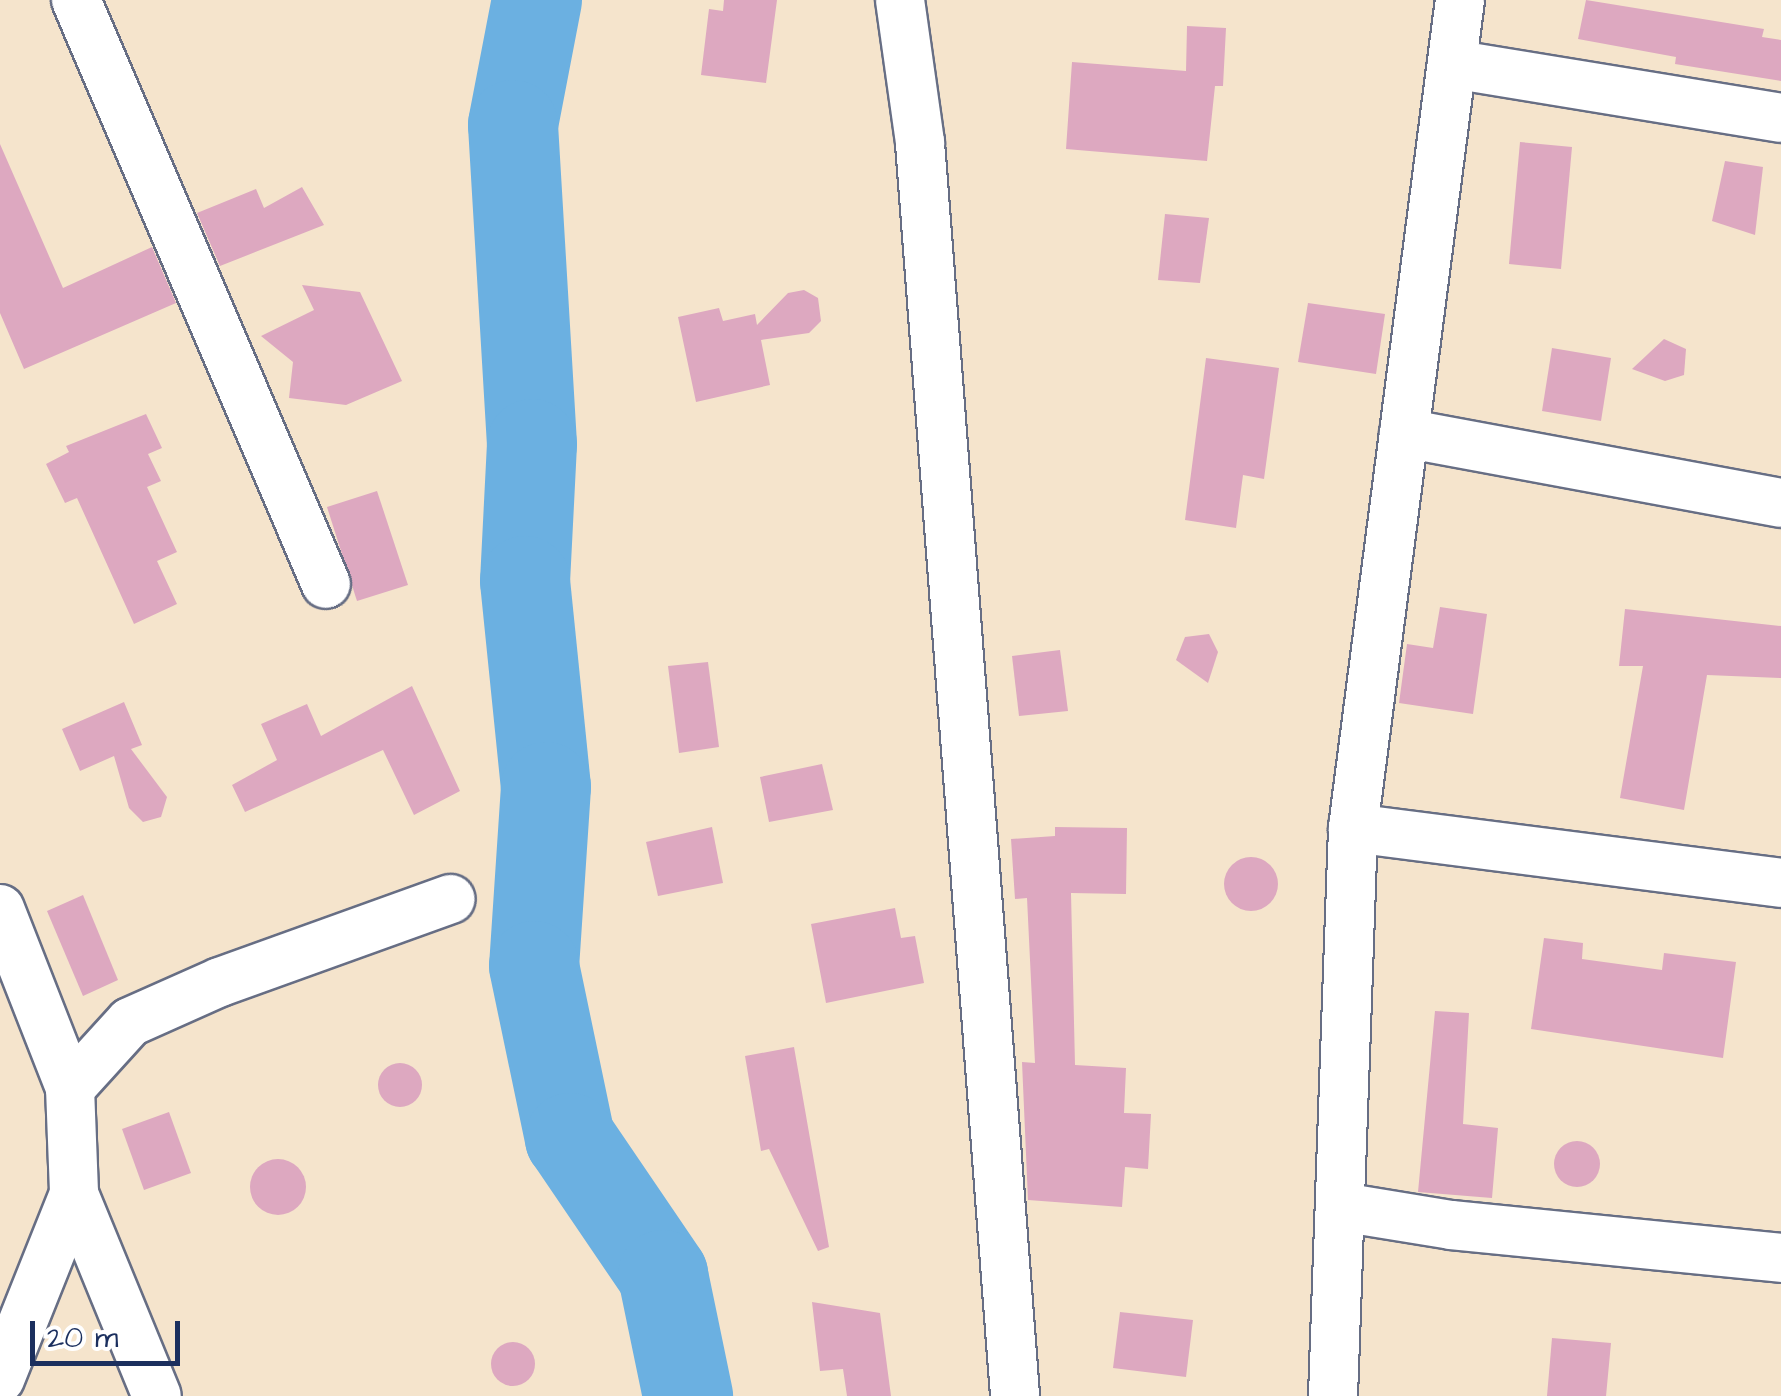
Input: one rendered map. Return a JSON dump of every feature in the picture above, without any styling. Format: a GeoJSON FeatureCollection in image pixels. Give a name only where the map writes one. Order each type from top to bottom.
{"type":"FeatureCollection","features":[{"type":"Feature","properties":{"kind":"street"},"geometry":{"type":"LineString","coordinates":[[76,0],[326,584]]}},
{"type":"Feature","properties":{"kind":"street"},"geometry":{"type":"LineString","coordinates":[[900,0],[920,143],[1014,1396]]}},
{"type":"Feature","properties":{"kind":"street"},"geometry":{"type":"LineString","coordinates":[[1333,1396],[1353,828],[1460,0]]}},
{"type":"Feature","properties":{"kind":"street"},"geometry":{"type":"LineString","coordinates":[[1452,64],[1781,118]]}},
{"type":"Feature","properties":{"kind":"street"},"geometry":{"type":"LineString","coordinates":[[1404,433],[1781,503]]}},
{"type":"Feature","properties":{"kind":"street"},"geometry":{"type":"LineString","coordinates":[[1353,828],[1781,884]]}},
{"type":"Feature","properties":{"kind":"street"},"geometry":{"type":"LineString","coordinates":[[70,1088],[130,1022],[220,982],[450,898]]}},
{"type":"Feature","properties":{"kind":"street"},"geometry":{"type":"LineString","coordinates":[[0,909],[70,1088],[74,1194],[157,1396]]}},
{"type":"Feature","properties":{"kind":"street"},"geometry":{"type":"LineString","coordinates":[[0,1379],[74,1194]]}},
{"type":"Feature","properties":{"kind":"street"},"geometry":{"type":"LineString","coordinates":[[1341,1207],[1451,1225],[1781,1258]]}},
{"type":"Feature","properties":{"kind":"building"},"geometry":{"type":"Polygon","coordinates":[[[724,0],[777,0],[766,83],[701,75],[709,9],[723,11],[724,0]]]}},
{"type":"Feature","properties":{"kind":"building"},"geometry":{"type":"Polygon","coordinates":[[[1586,0],[1764,29],[1762,37],[1781,40],[1781,81],[1675,64],[1676,57],[1578,39],[1586,0]]]}},
{"type":"Feature","properties":{"kind":"building"},"geometry":{"type":"Polygon","coordinates":[[[1187,26],[1226,28],[1223,86],[1215,86],[1207,161],[1066,149],[1072,62],[1186,71],[1187,26]]]}},
{"type":"Feature","properties":{"kind":"building"},"geometry":{"type":"Polygon","coordinates":[[[1520,142],[1572,147],[1561,269],[1509,264],[1520,142]]]}},
{"type":"Feature","properties":{"kind":"building"},"geometry":{"type":"Polygon","coordinates":[[[0,144],[63,288],[152,247],[176,303],[24,369],[0,313],[0,144]]]}},
{"type":"Feature","properties":{"kind":"building"},"geometry":{"type":"Polygon","coordinates":[[[1725,161],[1763,167],[1755,235],[1712,221],[1725,161]]]}},
{"type":"Feature","properties":{"kind":"building"},"geometry":{"type":"Polygon","coordinates":[[[302,187],[324,225],[220,266],[197,213],[256,189],[264,208],[302,187]]]}},
{"type":"Feature","properties":{"kind":"building"},"geometry":{"type":"Polygon","coordinates":[[[1165,214],[1209,218],[1200,283],[1158,280],[1165,214]]]}},
{"type":"Feature","properties":{"kind":"building"},"geometry":{"type":"Polygon","coordinates":[[[302,285],[360,292],[402,381],[346,405],[289,398],[293,362],[261,336],[314,310],[302,285]]]}},
{"type":"Feature","properties":{"kind":"building"},"geometry":{"type":"Polygon","coordinates":[[[804,290],[818,298],[821,321],[809,333],[761,340],[770,385],[696,402],[678,317],[719,308],[723,321],[755,314],[757,325],[788,293],[804,290]]]}},
{"type":"Feature","properties":{"kind":"building"},"geometry":{"type":"Polygon","coordinates":[[[1308,303],[1385,314],[1376,374],[1298,362],[1308,303]]]}},
{"type":"Feature","properties":{"kind":"building"},"geometry":{"type":"Polygon","coordinates":[[[1664,339],[1686,349],[1684,375],[1665,381],[1632,369],[1664,339]]]}},
{"type":"Feature","properties":{"kind":"building"},"geometry":{"type":"Polygon","coordinates":[[[1552,348],[1611,358],[1601,421],[1542,411],[1552,348]]]}},
{"type":"Feature","properties":{"kind":"building"},"geometry":{"type":"Polygon","coordinates":[[[1206,358],[1279,368],[1264,479],[1243,475],[1236,528],[1185,520],[1206,358]]]}},
{"type":"Feature","properties":{"kind":"building"},"geometry":{"type":"Polygon","coordinates":[[[146,414],[162,448],[148,454],[161,481],[147,487],[177,552],[157,561],[177,604],[134,624],[77,498],[65,503],[46,464],[69,452],[66,446],[146,414]]]}},
{"type":"Feature","properties":{"kind":"building"},"geometry":{"type":"Polygon","coordinates":[[[377,491],[408,585],[357,601],[327,507],[377,491]]]}},
{"type":"Feature","properties":{"kind":"building"},"geometry":{"type":"Polygon","coordinates":[[[1440,607],[1487,614],[1473,714],[1399,703],[1407,644],[1433,648],[1440,607]]]}},
{"type":"Feature","properties":{"kind":"building"},"geometry":{"type":"Polygon","coordinates":[[[1625,609],[1781,626],[1781,678],[1707,675],[1684,810],[1620,798],[1643,666],[1619,666],[1625,609]]]}},
{"type":"Feature","properties":{"kind":"building"},"geometry":{"type":"Polygon","coordinates":[[[1209,634],[1218,652],[1208,683],[1176,660],[1185,637],[1209,634]]]}},
{"type":"Feature","properties":{"kind":"building"},"geometry":{"type":"Polygon","coordinates":[[[1060,650],[1068,711],[1019,716],[1012,656],[1060,650]]]}},
{"type":"Feature","properties":{"kind":"building"},"geometry":{"type":"Polygon","coordinates":[[[708,662],[719,747],[679,753],[668,666],[708,662]]]}},
{"type":"Feature","properties":{"kind":"building"},"geometry":{"type":"Polygon","coordinates":[[[412,686],[460,791],[414,815],[383,750],[245,812],[232,785],[277,760],[261,724],[307,704],[321,736],[412,686]]]}},
{"type":"Feature","properties":{"kind":"building"},"geometry":{"type":"Polygon","coordinates":[[[124,702],[142,745],[131,749],[167,797],[161,817],[143,822],[129,808],[114,756],[80,771],[62,729],[124,702]]]}},
{"type":"Feature","properties":{"kind":"building"},"geometry":{"type":"Polygon","coordinates":[[[822,764],[833,810],[769,822],[760,777],[822,764]]]}},
{"type":"Feature","properties":{"kind":"building"},"geometry":{"type":"Polygon","coordinates":[[[712,827],[723,883],[658,896],[646,842],[712,827]]]}},
{"type":"Feature","properties":{"kind":"building"},"geometry":{"type":"Polygon","coordinates":[[[1055,827],[1127,828],[1126,894],[1071,893],[1075,1065],[1126,1068],[1124,1113],[1151,1114],[1148,1169],[1125,1167],[1122,1207],[1028,1200],[1022,1062],[1035,1063],[1027,898],[1015,899],[1011,839],[1055,836],[1055,827]]]}},
{"type":"Feature","properties":{"kind":"building"},"geometry":{"type":"Polygon","coordinates":[[[1251,857],[1270,865],[1278,884],[1270,903],[1251,911],[1232,903],[1224,884],[1232,865],[1251,857]]]}},
{"type":"Feature","properties":{"kind":"building"},"geometry":{"type":"Polygon","coordinates":[[[83,895],[118,980],[83,996],[47,911],[83,895]]]}},
{"type":"Feature","properties":{"kind":"building"},"geometry":{"type":"Polygon","coordinates":[[[895,908],[901,938],[915,936],[924,983],[826,1003],[811,924],[895,908]]]}},
{"type":"Feature","properties":{"kind":"building"},"geometry":{"type":"Polygon","coordinates":[[[1544,938],[1583,943],[1582,959],[1662,970],[1664,953],[1736,962],[1723,1058],[1531,1029],[1544,938]]]}},
{"type":"Feature","properties":{"kind":"building"},"geometry":{"type":"Polygon","coordinates":[[[1435,1011],[1469,1013],[1463,1124],[1498,1128],[1492,1198],[1418,1192],[1435,1011]]]}},
{"type":"Feature","properties":{"kind":"building"},"geometry":{"type":"Polygon","coordinates":[[[794,1047],[829,1247],[818,1251],[769,1149],[761,1151],[745,1056],[794,1047]]]}},
{"type":"Feature","properties":{"kind":"building"},"geometry":{"type":"Polygon","coordinates":[[[400,1063],[416,1069],[422,1085],[416,1101],[400,1107],[384,1101],[378,1085],[384,1069],[400,1063]]]}},
{"type":"Feature","properties":{"kind":"building"},"geometry":{"type":"Polygon","coordinates":[[[169,1112],[191,1173],[144,1190],[122,1129],[169,1112]]]}},
{"type":"Feature","properties":{"kind":"building"},"geometry":{"type":"Polygon","coordinates":[[[1577,1141],[1594,1147],[1600,1164],[1594,1181],[1577,1187],[1560,1181],[1554,1164],[1560,1147],[1577,1141]]]}},
{"type":"Feature","properties":{"kind":"building"},"geometry":{"type":"Polygon","coordinates":[[[278,1159],[298,1167],[306,1187],[298,1207],[278,1215],[258,1207],[250,1187],[258,1167],[278,1159]]]}},
{"type":"Feature","properties":{"kind":"building"},"geometry":{"type":"Polygon","coordinates":[[[812,1302],[880,1313],[891,1396],[847,1396],[843,1369],[820,1371],[812,1302]]]}},
{"type":"Feature","properties":{"kind":"building"},"geometry":{"type":"Polygon","coordinates":[[[1120,1312],[1193,1320],[1186,1377],[1113,1368],[1120,1312]]]}},
{"type":"Feature","properties":{"kind":"building"},"geometry":{"type":"Polygon","coordinates":[[[1552,1338],[1611,1343],[1606,1396],[1547,1396],[1552,1338]]]}},
{"type":"Feature","properties":{"kind":"building"},"geometry":{"type":"Polygon","coordinates":[[[513,1342],[529,1348],[535,1364],[529,1380],[513,1386],[497,1380],[491,1364],[497,1348],[513,1342]]]}},
{"type":"Feature","properties":{"kind":"waterway"},"geometry":{"type":"LineString","coordinates":[[537,0],[513,125],[532,444],[525,581],[546,787],[534,966],[570,1138],[663,1275],[688,1396]]}}]}
